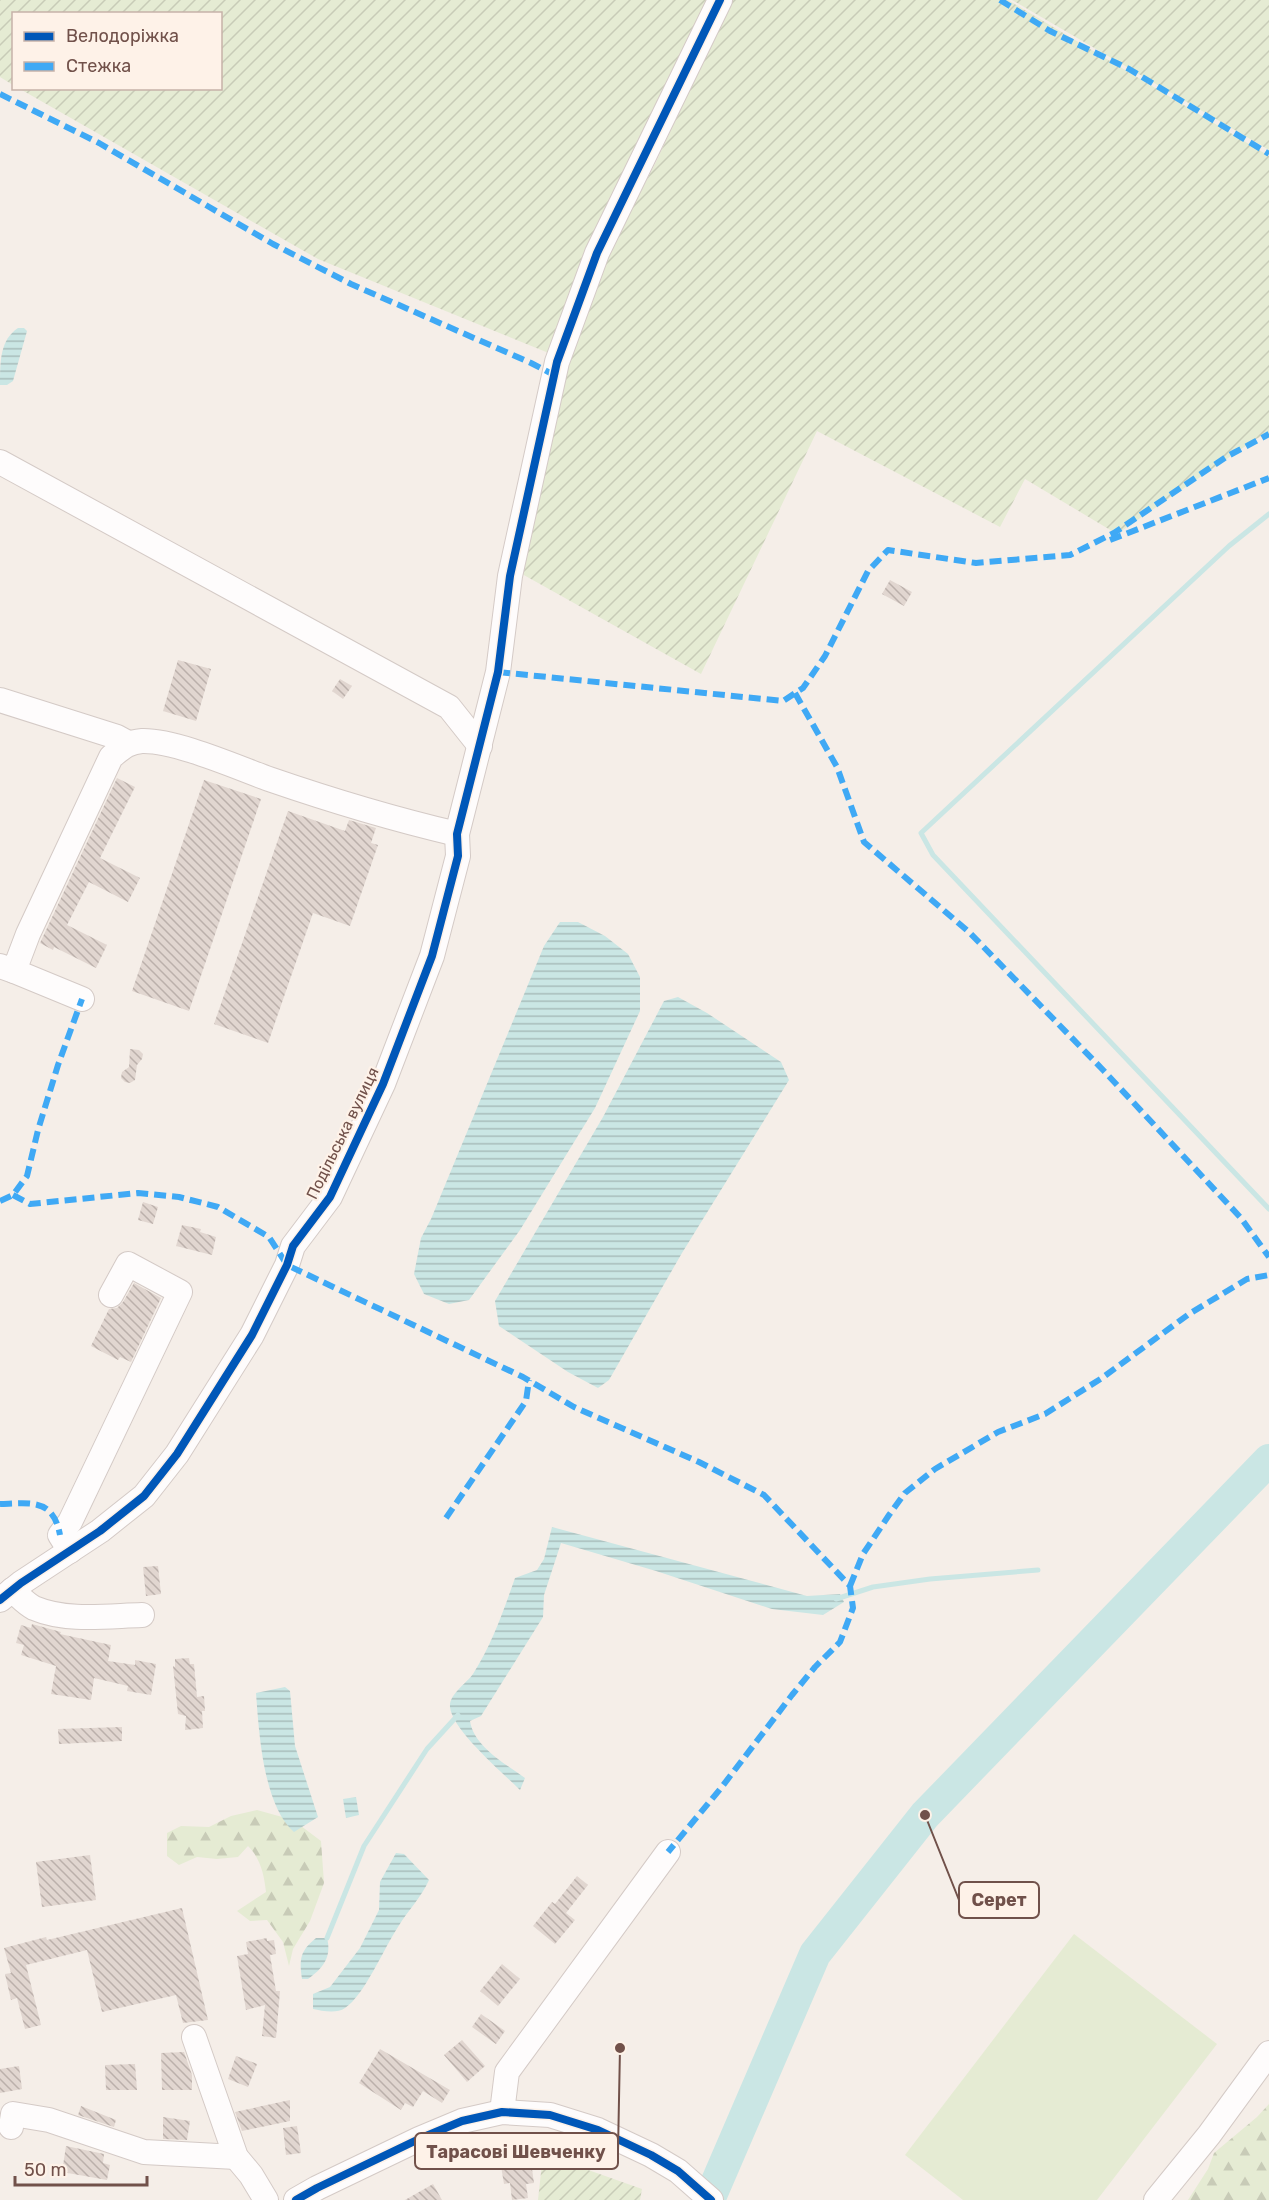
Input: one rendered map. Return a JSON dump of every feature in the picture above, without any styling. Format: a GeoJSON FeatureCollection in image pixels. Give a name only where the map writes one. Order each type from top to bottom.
{"type":"FeatureCollection","features":[{"type":"Feature","properties":{"kind":"street","name":"Подільська вулиця"},"geometry":{"type":"LineString","coordinates":[[6,1595],[100,1531],[144,1496],[177,1454],[252,1335],[287,1265],[293,1246],[330,1197],[383,1084],[432,956],[458,856],[457,834],[498,672],[510,576],[557,362],[597,254],[720,0]]}},
{"type":"Feature","properties":{"kind":"street"},"geometry":{"type":"LineString","coordinates":[[0,462],[449,707],[480,746]]}},
{"type":"Feature","properties":{"kind":"street"},"geometry":{"type":"LineString","coordinates":[[0,700],[117,737],[128,743]]}},
{"type":"Feature","properties":{"kind":"street"},"geometry":{"type":"LineString","coordinates":[[82,999],[7,969],[28,934],[111,757],[128,743],[144,741],[176,746],[273,780],[419,825],[457,834]]}},
{"type":"Feature","properties":{"kind":"street"},"geometry":{"type":"LineString","coordinates":[[70,1551],[60,1535],[70,1522],[180,1292],[128,1264],[111,1295]]}},
{"type":"Feature","properties":{"kind":"street"},"geometry":{"type":"LineString","coordinates":[[6,1595],[56,1614],[82,1617],[142,1615]]}},
{"type":"Feature","properties":{"kind":"street"},"geometry":{"type":"LineString","coordinates":[[502,2112],[507,2072],[668,1852]]}},
{"type":"Feature","properties":{"kind":"street"},"geometry":{"type":"LineString","coordinates":[[194,2037],[236,2157],[251,2175],[266,2200]]}},
{"type":"Feature","properties":{"kind":"street"},"geometry":{"type":"LineString","coordinates":[[1156,2200],[1209,2135],[1269,2053]]}},
{"type":"Feature","properties":{"kind":"street"},"geometry":{"type":"LineString","coordinates":[[296,2200],[419,2139],[462,2121],[502,2112],[550,2115],[598,2130],[651,2155],[678,2171],[711,2200]]}},
{"type":"Feature","properties":{"kind":"street"},"geometry":{"type":"LineString","coordinates":[[11,2127],[13,2114],[49,2120],[144,2152],[236,2157]]}},
{"type":"Feature","properties":{"kind":"green space"},"geometry":{"type":"Polygon","coordinates":[[[0,0],[712,0],[556,356],[318,259],[22,90],[222,90],[222,12],[12,12],[12,84],[0,77],[0,0]]]}},
{"type":"Feature","properties":{"kind":"green space"},"geometry":{"type":"Polygon","coordinates":[[[731,0],[1008,0],[1269,156],[1269,433],[1256,439],[1117,534],[1025,479],[1000,527],[817,431],[701,674],[522,574],[553,395],[594,280],[656,162],[731,0]]]}},
{"type":"Feature","properties":{"kind":"green space"},"geometry":{"type":"Polygon","coordinates":[[[1012,0],[1269,0],[1269,150],[1012,0]]]}},
{"type":"Feature","properties":{"kind":"green space"},"geometry":{"type":"Polygon","coordinates":[[[257,1810],[293,1820],[321,1841],[324,1883],[310,1921],[293,1949],[289,1966],[283,1942],[267,1920],[250,1921],[237,1911],[266,1892],[261,1867],[248,1846],[238,1857],[217,1859],[197,1857],[179,1865],[167,1856],[167,1833],[181,1826],[209,1827],[231,1816],[257,1810]]]}},
{"type":"Feature","properties":{"kind":"green space"},"geometry":{"type":"Polygon","coordinates":[[[1074,1934],[1217,2044],[1097,2200],[963,2200],[905,2155],[1074,1934]]]}},
{"type":"Feature","properties":{"kind":"green space"},"geometry":{"type":"Polygon","coordinates":[[[1269,2104],[1269,2200],[1188,2200],[1208,2169],[1214,2153],[1269,2104]]]}},
{"type":"Feature","properties":{"kind":"green space"},"geometry":{"type":"Polygon","coordinates":[[[543,2154],[642,2189],[640,2200],[538,2200],[543,2154]]]}},
{"type":"Feature","properties":{"kind":"water"},"geometry":{"type":"Polygon","coordinates":[[[18,328],[24,328],[27,331],[13,381],[7,385],[0,385],[4,345],[18,328]]]}},
{"type":"Feature","properties":{"kind":"water"},"geometry":{"type":"Polygon","coordinates":[[[560,922],[578,922],[605,936],[628,954],[640,977],[640,1011],[595,1108],[520,1230],[469,1300],[449,1304],[424,1294],[414,1274],[421,1238],[431,1219],[544,946],[560,922]]]}},
{"type":"Feature","properties":{"kind":"water"},"geometry":{"type":"Polygon","coordinates":[[[678,997],[707,1013],[781,1062],[789,1080],[682,1253],[609,1380],[598,1388],[568,1372],[499,1326],[495,1301],[603,1117],[664,1001],[678,997]]]}},
{"type":"Feature","properties":{"kind":"water"},"geometry":{"type":"Polygon","coordinates":[[[552,1527],[807,1596],[840,1594],[844,1602],[823,1615],[772,1609],[561,1543],[544,1595],[543,1617],[481,1716],[470,1721],[484,1747],[525,1778],[520,1790],[459,1727],[453,1716],[450,1702],[455,1693],[473,1674],[486,1651],[515,1578],[537,1570],[544,1559],[552,1527]]]}},
{"type":"Feature","properties":{"kind":"water"},"geometry":{"type":"Polygon","coordinates":[[[285,1687],[290,1691],[295,1746],[318,1817],[294,1832],[275,1804],[269,1786],[261,1747],[256,1693],[285,1687]]]}},
{"type":"Feature","properties":{"kind":"water"},"geometry":{"type":"Polygon","coordinates":[[[356,1797],[359,1815],[346,1818],[343,1799],[356,1797]]]}},
{"type":"Feature","properties":{"kind":"water"},"geometry":{"type":"Polygon","coordinates":[[[396,1853],[404,1854],[429,1880],[426,1886],[352,2002],[338,2011],[313,2009],[313,1994],[330,1987],[360,1948],[379,1910],[380,1882],[396,1853]]]}},
{"type":"Feature","properties":{"kind":"water"},"geometry":{"type":"Polygon","coordinates":[[[316,1938],[327,1938],[328,1951],[325,1962],[308,1979],[302,1979],[302,1956],[316,1938]]]}},
{"type":"Feature","properties":{"kind":"building"},"geometry":{"type":"Polygon","coordinates":[[[890,580],[912,592],[904,606],[882,594],[890,580]]]}},
{"type":"Feature","properties":{"kind":"building"},"geometry":{"type":"Polygon","coordinates":[[[178,660],[211,669],[196,721],[163,711],[178,660]]]}},
{"type":"Feature","properties":{"kind":"building"},"geometry":{"type":"Polygon","coordinates":[[[340,679],[352,686],[343,699],[332,691],[340,679]]]}},
{"type":"Feature","properties":{"kind":"building"},"geometry":{"type":"Polygon","coordinates":[[[117,778],[135,787],[100,858],[140,878],[128,902],[89,882],[67,925],[107,945],[96,968],[54,947],[53,950],[40,943],[117,778]]]}},
{"type":"Feature","properties":{"kind":"building"},"geometry":{"type":"Polygon","coordinates":[[[204,780],[261,799],[189,1011],[132,991],[204,780]]]}},
{"type":"Feature","properties":{"kind":"building"},"geometry":{"type":"Polygon","coordinates":[[[288,811],[345,831],[349,820],[376,828],[371,843],[378,845],[350,926],[313,913],[268,1043],[214,1024],[288,811]]]}},
{"type":"Feature","properties":{"kind":"building"},"geometry":{"type":"Polygon","coordinates":[[[130,1049],[139,1050],[143,1054],[137,1065],[135,1080],[130,1083],[121,1078],[122,1072],[129,1067],[130,1049]]]}},
{"type":"Feature","properties":{"kind":"building"},"geometry":{"type":"Polygon","coordinates":[[[143,1202],[158,1207],[153,1224],[138,1220],[143,1202]]]}},
{"type":"Feature","properties":{"kind":"building"},"geometry":{"type":"Polygon","coordinates":[[[182,1225],[201,1229],[200,1232],[216,1237],[212,1255],[176,1246],[182,1225]]]}},
{"type":"Feature","properties":{"kind":"building"},"geometry":{"type":"Polygon","coordinates":[[[134,1283],[161,1298],[131,1362],[120,1357],[118,1360],[91,1346],[109,1309],[117,1308],[123,1302],[134,1283]]]}},
{"type":"Feature","properties":{"kind":"building"},"geometry":{"type":"Polygon","coordinates":[[[158,1566],[161,1594],[146,1596],[143,1567],[158,1566]]]}},
{"type":"Feature","properties":{"kind":"building"},"geometry":{"type":"Polygon","coordinates":[[[32,1624],[61,1632],[60,1634],[111,1645],[108,1661],[135,1665],[135,1660],[156,1664],[151,1695],[127,1691],[128,1686],[94,1678],[91,1700],[51,1694],[56,1666],[21,1655],[24,1645],[16,1643],[21,1625],[31,1628],[32,1624]]]}},
{"type":"Feature","properties":{"kind":"building"},"geometry":{"type":"Polygon","coordinates":[[[189,1658],[190,1664],[194,1664],[197,1697],[204,1696],[205,1711],[202,1711],[203,1728],[185,1730],[186,1716],[178,1714],[173,1666],[175,1667],[175,1659],[189,1658]]]}},
{"type":"Feature","properties":{"kind":"building"},"geometry":{"type":"Polygon","coordinates":[[[122,1727],[122,1741],[59,1744],[58,1729],[122,1727]]]}},
{"type":"Feature","properties":{"kind":"building"},"geometry":{"type":"Polygon","coordinates":[[[90,1855],[96,1900],[42,1907],[36,1862],[90,1855]]]}},
{"type":"Feature","properties":{"kind":"building"},"geometry":{"type":"Polygon","coordinates":[[[577,1876],[588,1885],[566,1913],[575,1920],[555,1944],[533,1926],[552,1902],[555,1904],[577,1876]]]}},
{"type":"Feature","properties":{"kind":"building"},"geometry":{"type":"Polygon","coordinates":[[[182,1908],[208,2020],[183,2023],[176,1995],[102,2012],[87,1950],[26,1965],[41,2025],[25,2029],[17,1998],[11,2000],[5,1974],[11,1973],[4,1948],[182,1908]]]}},
{"type":"Feature","properties":{"kind":"building"},"geometry":{"type":"Polygon","coordinates":[[[267,1938],[267,1941],[274,1940],[276,1954],[270,1955],[276,1991],[280,1991],[276,2038],[262,2036],[265,2005],[246,2010],[237,1956],[248,1954],[246,1942],[267,1938]]]}},
{"type":"Feature","properties":{"kind":"building"},"geometry":{"type":"Polygon","coordinates":[[[502,1964],[520,1979],[498,2006],[480,1991],[502,1964]]]}},
{"type":"Feature","properties":{"kind":"building"},"geometry":{"type":"Polygon","coordinates":[[[481,2014],[505,2031],[496,2044],[472,2027],[481,2014]]]}},
{"type":"Feature","properties":{"kind":"building"},"geometry":{"type":"Polygon","coordinates":[[[462,2040],[485,2066],[467,2082],[444,2055],[462,2040]]]}},
{"type":"Feature","properties":{"kind":"building"},"geometry":{"type":"Polygon","coordinates":[[[380,2049],[450,2090],[442,2103],[423,2091],[413,2107],[405,2103],[401,2110],[359,2083],[380,2049]]]}},
{"type":"Feature","properties":{"kind":"building"},"geometry":{"type":"Polygon","coordinates":[[[184,2052],[192,2075],[192,2090],[162,2090],[161,2053],[184,2052]]]}},
{"type":"Feature","properties":{"kind":"building"},"geometry":{"type":"Polygon","coordinates":[[[236,2056],[257,2064],[248,2087],[228,2079],[236,2056]]]}},
{"type":"Feature","properties":{"kind":"building"},"geometry":{"type":"Polygon","coordinates":[[[135,2064],[137,2090],[106,2090],[105,2065],[135,2064]]]}},
{"type":"Feature","properties":{"kind":"building"},"geometry":{"type":"Polygon","coordinates":[[[19,2066],[22,2089],[0,2093],[0,2069],[19,2066]]]}},
{"type":"Feature","properties":{"kind":"building"},"geometry":{"type":"Polygon","coordinates":[[[290,2100],[290,2121],[242,2131],[235,2112],[290,2100]]]}},
{"type":"Feature","properties":{"kind":"building"},"geometry":{"type":"Polygon","coordinates":[[[81,2106],[116,2120],[114,2127],[78,2115],[81,2106]]]}},
{"type":"Feature","properties":{"kind":"building"},"geometry":{"type":"Polygon","coordinates":[[[163,2117],[190,2121],[187,2140],[163,2139],[163,2117]]]}},
{"type":"Feature","properties":{"kind":"building"},"geometry":{"type":"Polygon","coordinates":[[[297,2126],[301,2153],[286,2155],[283,2128],[297,2126]]]}},
{"type":"Feature","properties":{"kind":"building"},"geometry":{"type":"Polygon","coordinates":[[[66,2146],[104,2154],[103,2163],[110,2165],[107,2180],[62,2172],[66,2146]]]}},
{"type":"Feature","properties":{"kind":"building"},"geometry":{"type":"Polygon","coordinates":[[[531,2162],[534,2183],[526,2184],[528,2198],[512,2200],[510,2183],[504,2184],[501,2166],[531,2162]]]}},
{"type":"Feature","properties":{"kind":"building"},"geometry":{"type":"Polygon","coordinates":[[[433,2184],[442,2200],[405,2200],[433,2184]]]}},
{"type":"Feature","properties":{"kind":"waterway"},"geometry":{"type":"LineString","coordinates":[[1269,514],[1229,546],[921,833],[933,855],[1269,1209]]}},
{"type":"Feature","properties":{"kind":"waterway"},"geometry":{"type":"LineString","coordinates":[[709,2200],[815,1954],[925,1815],[1269,1460]]}},
{"type":"Feature","properties":{"kind":"waterway"},"geometry":{"type":"LineString","coordinates":[[836,1599],[873,1587],[930,1579],[1038,1570]]}},
{"type":"Feature","properties":{"kind":"waterway"},"geometry":{"type":"LineString","coordinates":[[327,1938],[364,1846],[427,1749],[458,1715]]}},
{"type":"Feature","properties":{"kind":"marked path"},"geometry":{"type":"LineString","coordinates":[[1000,0],[1050,31],[1129,69],[1269,154]]}},
{"type":"Feature","properties":{"kind":"marked path"},"geometry":{"type":"LineString","coordinates":[[0,94],[99,143],[273,244],[351,284],[554,375]]}},
{"type":"Feature","properties":{"kind":"marked path"},"geometry":{"type":"LineString","coordinates":[[498,672],[783,701],[803,688],[825,656],[868,571],[888,550],[976,563],[1070,555],[1114,533],[1226,457],[1269,434]]}},
{"type":"Feature","properties":{"kind":"marked path"},"geometry":{"type":"LineString","coordinates":[[1110,540],[1269,478]]}},
{"type":"Feature","properties":{"kind":"marked path"},"geometry":{"type":"LineString","coordinates":[[795,693],[837,767],[864,842],[969,932],[1104,1071],[1241,1218],[1269,1257]]}},
{"type":"Feature","properties":{"kind":"marked path"},"geometry":{"type":"LineString","coordinates":[[0,1201],[13,1195],[27,1176],[58,1065],[82,999]]}},
{"type":"Feature","properties":{"kind":"marked path"},"geometry":{"type":"LineString","coordinates":[[13,1195],[30,1204],[138,1193],[179,1197],[218,1207],[269,1237],[287,1265],[523,1377],[574,1407],[699,1462],[764,1495],[850,1586],[853,1608],[840,1642],[792,1695],[721,1788],[668,1852]]}},
{"type":"Feature","properties":{"kind":"marked path"},"geometry":{"type":"LineString","coordinates":[[850,1586],[863,1554],[889,1515],[905,1493],[935,1469],[998,1432],[1045,1414],[1102,1378],[1189,1314],[1247,1279],[1269,1275]]}},
{"type":"Feature","properties":{"kind":"marked path"},"geometry":{"type":"LineString","coordinates":[[446,1518],[526,1401],[529,1380]]}},
{"type":"Feature","properties":{"kind":"marked path"},"geometry":{"type":"LineString","coordinates":[[0,1504],[39,1505],[52,1514],[60,1535]]}},
{"type":"Feature","properties":{"kind":"cycle path"},"geometry":{"type":"LineString","coordinates":[[0,1600],[21,1583],[100,1531],[144,1496],[177,1454],[252,1335],[287,1265],[293,1246],[330,1197],[383,1084],[432,956],[458,856],[457,834],[498,672],[510,576],[557,362],[597,253],[720,0]]}},
{"type":"Feature","properties":{"kind":"cycle path"},"geometry":{"type":"LineString","coordinates":[[296,2200],[419,2139],[462,2121],[502,2112],[550,2115],[598,2130],[651,2155],[678,2171],[711,2200]]}},
{"type":"Feature","properties":{"kind":"place","name":"Серет"},"geometry":{"type":"Point","coordinates":[925,1815]}},
{"type":"Feature","properties":{"kind":"place","name":"Тарасові Шевченку"},"geometry":{"type":"Point","coordinates":[620,2048]}}]}
